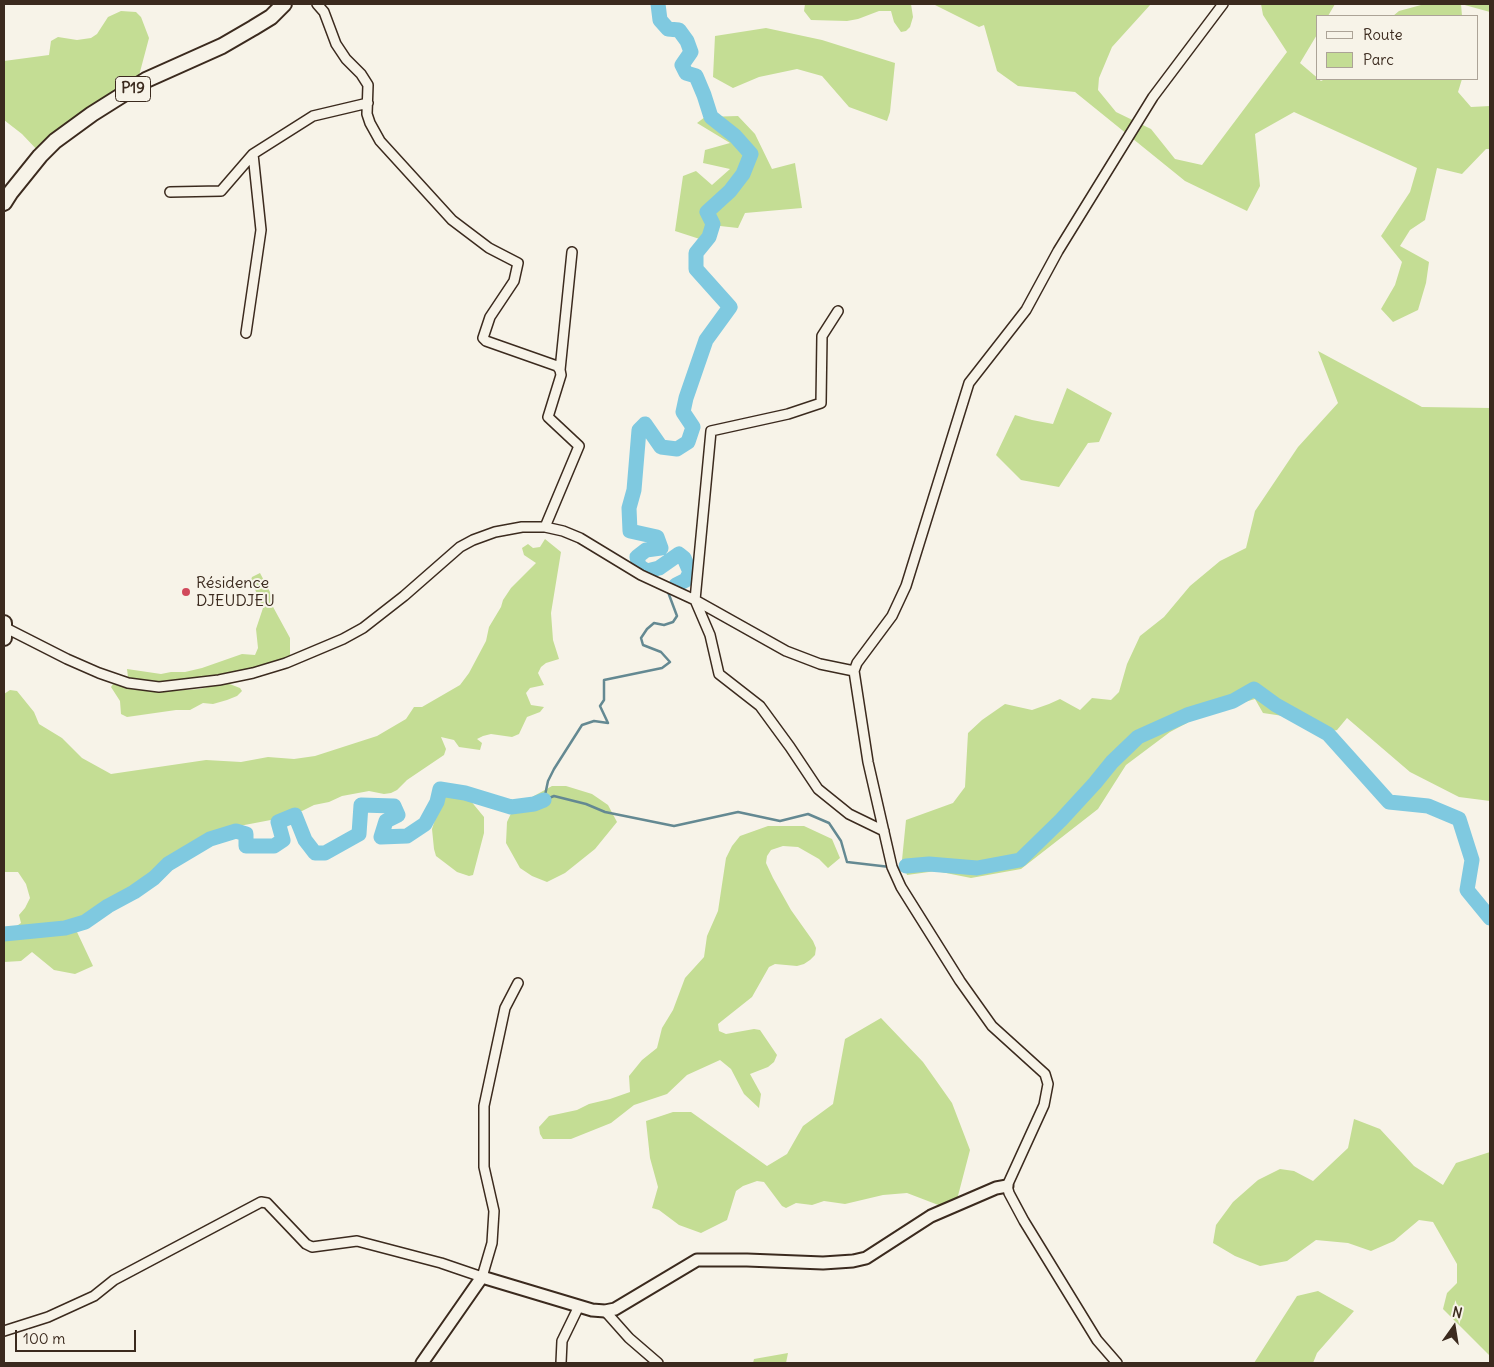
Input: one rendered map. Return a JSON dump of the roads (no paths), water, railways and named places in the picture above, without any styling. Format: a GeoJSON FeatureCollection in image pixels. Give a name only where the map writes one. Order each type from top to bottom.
{"type":"FeatureCollection","features":[{"type":"Feature","properties":{"kind":"main road","name":"P19"},"geometry":{"type":"LineString","coordinates":[[4,203],[40,156],[55,141],[92,114],[146,80],[195,59],[245,33],[271,17],[284,4]]}},
{"type":"Feature","properties":{"kind":"street"},"geometry":{"type":"LineString","coordinates":[[317,4],[324,12],[336,44],[346,59],[362,74],[368,85],[367,114],[380,141],[452,220],[489,248],[518,263],[514,281],[490,317],[483,338],[486,341],[557,366],[560,370]]}},
{"type":"Feature","properties":{"kind":"street"},"geometry":{"type":"LineString","coordinates":[[1116,1363],[1097,1340],[1024,1221],[1009,1193],[1007,1186],[1044,1105],[1048,1084],[1045,1074],[992,1026],[960,981],[901,887],[892,867],[868,762],[854,671],[892,616],[906,586],[969,383],[1026,310],[1058,251],[1153,97],[1223,4]]}},
{"type":"Feature","properties":{"kind":"street"},"geometry":{"type":"LineString","coordinates":[[170,192],[221,191],[253,154],[313,116],[368,103]]}},
{"type":"Feature","properties":{"kind":"street"},"geometry":{"type":"LineString","coordinates":[[246,334],[261,230],[253,154]]}},
{"type":"Feature","properties":{"kind":"street"},"geometry":{"type":"LineString","coordinates":[[545,527],[580,446],[548,417],[561,375],[572,252]]}},
{"type":"Feature","properties":{"kind":"street"},"geometry":{"type":"LineString","coordinates":[[838,312],[822,336],[821,403],[788,414],[711,430],[696,600],[710,635],[719,674],[760,706],[818,790],[849,814],[884,831]]}},
{"type":"Feature","properties":{"kind":"street"},"geometry":{"type":"LineString","coordinates":[[4,629],[99,673],[128,683],[159,687],[219,680],[286,664],[364,628],[460,548],[473,540],[504,530],[522,527],[545,527],[563,531],[580,538],[607,552],[641,574],[696,600],[786,651],[820,664],[854,671]]}},
{"type":"Feature","properties":{"kind":"street"},"geometry":{"type":"LineString","coordinates":[[422,1363],[482,1277],[492,1243],[494,1211],[484,1166],[484,1106],[505,1008],[518,983]]}},
{"type":"Feature","properties":{"kind":"street"},"geometry":{"type":"LineString","coordinates":[[4,1331],[48,1317],[94,1296],[114,1280],[260,1202],[266,1203],[306,1244],[312,1247],[357,1241],[404,1253],[579,1306],[605,1311],[615,1309],[696,1260],[823,1263],[866,1258],[931,1216],[996,1188],[1007,1186]]}},
{"type":"Feature","properties":{"kind":"street"},"geometry":{"type":"LineString","coordinates":[[561,1363],[562,1341],[579,1306]]}},
{"type":"Feature","properties":{"kind":"street"},"geometry":{"type":"LineString","coordinates":[[605,1311],[630,1338],[658,1363]]}},
{"type":"Feature","properties":{"kind":"waterway"},"geometry":{"type":"LineString","coordinates":[[658,4],[660,20],[668,29],[679,30],[687,41],[691,52],[682,65],[686,73],[696,76],[711,117],[735,136],[751,154],[743,174],[730,191],[707,212],[713,224],[709,237],[696,253],[696,269],[730,307],[706,340],[686,398],[683,412],[693,427],[688,442],[677,449],[661,447],[645,424],[639,430],[634,490],[629,508],[630,531],[657,537],[661,548],[646,550],[637,557],[639,566],[647,571],[659,568],[679,554],[684,558],[690,572],[686,580],[676,585]]}},
{"type":"Feature","properties":{"kind":"waterway"},"geometry":{"type":"LineString","coordinates":[[544,800],[548,781],[554,769],[582,725],[594,721],[608,723],[600,706],[604,700],[604,680],[662,668],[670,662],[661,652],[643,645],[641,638],[654,623],[664,625],[673,622],[677,616],[668,592]]}},
{"type":"Feature","properties":{"kind":"waterway"},"geometry":{"type":"LineString","coordinates":[[906,866],[929,864],[977,868],[1020,860],[1061,820],[1112,762],[1138,737],[1187,715],[1233,701],[1254,689],[1276,705],[1328,734],[1389,802],[1428,806],[1459,819],[1472,860],[1467,890],[1490,918]]}},
{"type":"Feature","properties":{"kind":"waterway"},"geometry":{"type":"LineString","coordinates":[[4,934],[65,928],[85,922],[108,906],[134,892],[154,878],[168,864],[210,839],[236,831],[246,834],[246,846],[274,846],[283,840],[278,822],[295,815],[305,840],[315,853],[325,853],[359,834],[361,805],[394,806],[398,815],[386,821],[381,837],[407,836],[425,824],[437,802],[440,789],[465,793],[511,807],[534,804],[544,800]]}},
{"type":"Feature","properties":{"kind":"waterway"},"geometry":{"type":"LineString","coordinates":[[544,800],[554,796],[586,804],[605,812],[674,826],[738,812],[780,821],[808,814],[829,823],[841,841],[847,862],[890,867]]}},
{"type":"Feature","properties":{"kind":"place","name":"Résidence DJEUDJEU"},"geometry":{"type":"Point","coordinates":[186,592]}}]}
